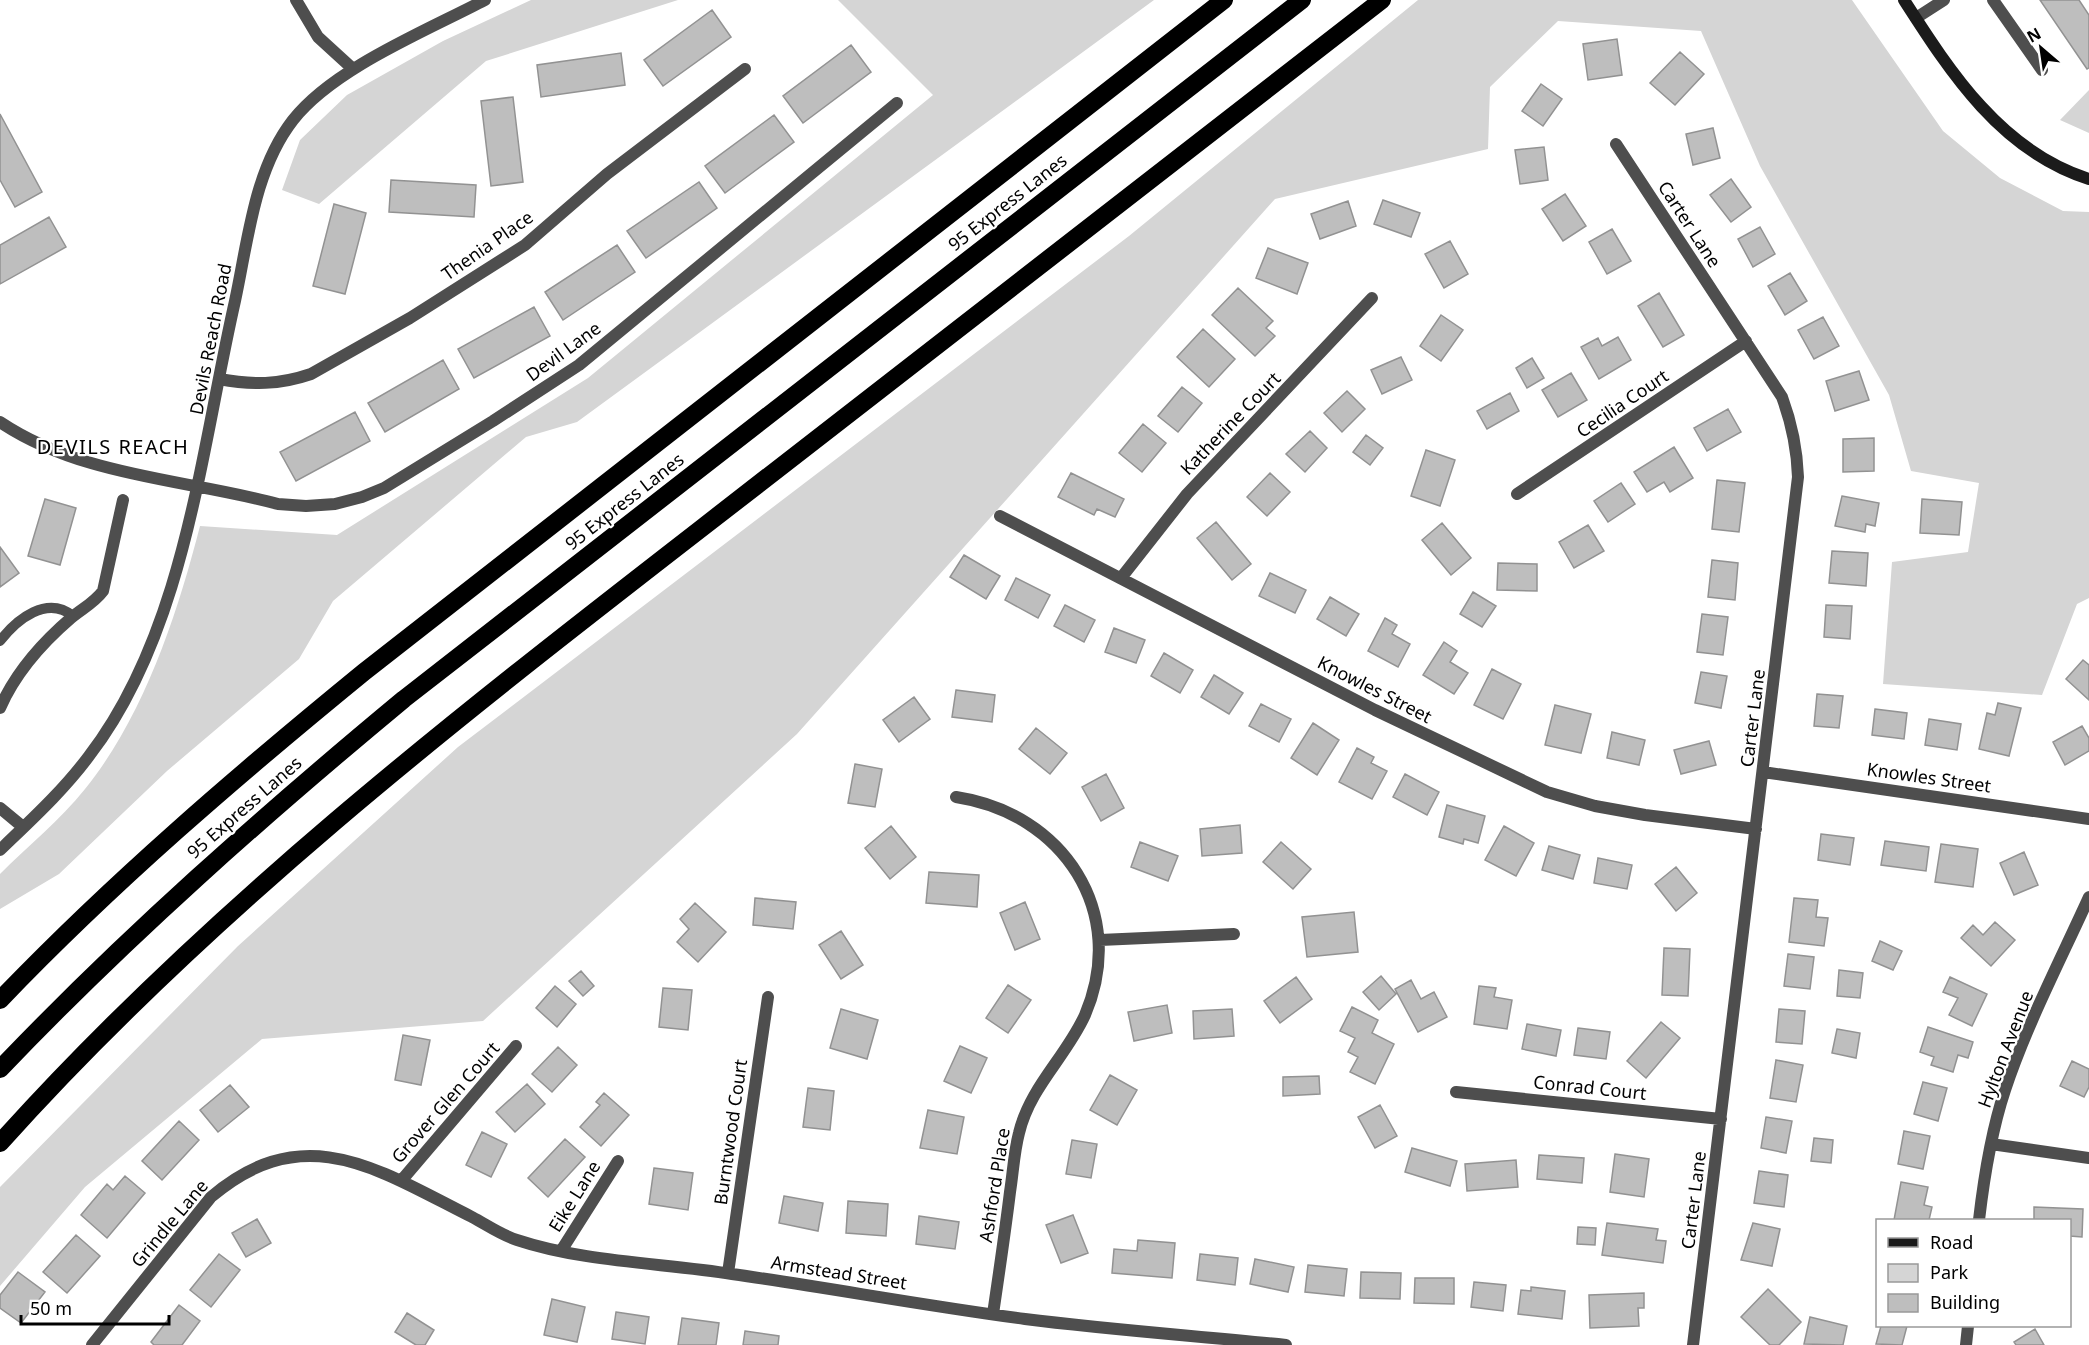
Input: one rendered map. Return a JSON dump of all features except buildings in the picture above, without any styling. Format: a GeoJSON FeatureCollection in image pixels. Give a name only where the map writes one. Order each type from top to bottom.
{"type":"FeatureCollection","features":[{"type":"Feature","properties":{"kind":"highway"},"geometry":{"type":"LineString","coordinates":[[0,1000],[133,871],[238,775],[355,679],[1224,0]]}},
{"type":"Feature","properties":{"kind":"highway","name":"95 Express Lanes"},"geometry":{"type":"LineString","coordinates":[[0,1069],[53,1013],[172,899],[284,799],[396,706],[1302,0]]}},
{"type":"Feature","properties":{"kind":"highway"},"geometry":{"type":"LineString","coordinates":[[0,1143],[33,1106],[199,941],[452,722],[1382,0]]}},
{"type":"Feature","properties":{"kind":"main road"},"geometry":{"type":"LineString","coordinates":[[1904,0],[1969,95],[1994,121],[2035,153],[2089,179]]}},
{"type":"Feature","properties":{"kind":"street"},"geometry":{"type":"LineString","coordinates":[[296,0],[318,37],[353,69]]}},
{"type":"Feature","properties":{"kind":"street","name":"Devils Reach Road"},"geometry":{"type":"LineString","coordinates":[[0,850],[90,756],[117,714],[140,669],[159,622],[198,486],[262,182],[270,159],[288,128],[307,105],[329,85],[353,69],[485,0]]}},
{"type":"Feature","properties":{"kind":"street"},"geometry":{"type":"LineString","coordinates":[[1916,18],[1944,0]]}},
{"type":"Feature","properties":{"kind":"street"},"geometry":{"type":"LineString","coordinates":[[1993,0],[2042,70]]}},
{"type":"Feature","properties":{"kind":"street","name":"Thenia Place"},"geometry":{"type":"LineString","coordinates":[[219,379],[245,384],[270,384],[296,379],[311,374],[410,318],[525,245],[607,174],[745,69]]}},
{"type":"Feature","properties":{"kind":"street","name":"Devil Lane"},"geometry":{"type":"LineString","coordinates":[[0,422],[47,449],[82,462],[278,504],[306,506],[335,504],[384,488],[579,365],[897,104]]}},
{"type":"Feature","properties":{"kind":"street","name":"Carter Lane"},"geometry":{"type":"LineString","coordinates":[[1616,144],[1782,396],[1792,423],[1797,450],[1798,477],[1693,1345]]}},
{"type":"Feature","properties":{"kind":"street","name":"Katherine Court"},"geometry":{"type":"LineString","coordinates":[[1120,578],[1187,494],[1372,298]]}},
{"type":"Feature","properties":{"kind":"street","name":"Cecilia Court"},"geometry":{"type":"LineString","coordinates":[[1517,494],[1746,341]]}},
{"type":"Feature","properties":{"kind":"street"},"geometry":{"type":"LineString","coordinates":[[0,708],[3,693],[53,634],[73,616],[96,602],[103,591],[123,501]]}},
{"type":"Feature","properties":{"kind":"street","name":"Knowles Street"},"geometry":{"type":"LineString","coordinates":[[1000,516],[1375,710],[1547,792],[1595,806],[1645,816],[1756,829]]}},
{"type":"Feature","properties":{"kind":"street","name":"Knowles Street"},"geometry":{"type":"LineString","coordinates":[[1763,772],[2089,819]]}},
{"type":"Feature","properties":{"kind":"street","name":"Ashford Place"},"geometry":{"type":"LineString","coordinates":[[956,798],[995,807],[1020,819],[1057,847],[1079,876],[1089,895],[1100,940],[1095,984],[1085,1014],[1071,1042],[1044,1077],[1029,1104],[1019,1133],[993,1314]]}},
{"type":"Feature","properties":{"kind":"street"},"geometry":{"type":"LineString","coordinates":[[0,808],[23,827]]}},
{"type":"Feature","properties":{"kind":"street","name":"Hylton Avenue"},"geometry":{"type":"LineString","coordinates":[[1979,1219],[1991,1144],[2005,1092],[2024,1040],[2089,897]]}},
{"type":"Feature","properties":{"kind":"street"},"geometry":{"type":"LineString","coordinates":[[1100,940],[1234,934]]}},
{"type":"Feature","properties":{"kind":"street","name":"Burntwood Court"},"geometry":{"type":"LineString","coordinates":[[728,1273],[768,997]]}},
{"type":"Feature","properties":{"kind":"street","name":"Grover Glen Court"},"geometry":{"type":"LineString","coordinates":[[401,1181],[516,1046]]}},
{"type":"Feature","properties":{"kind":"street","name":"Conrad Court"},"geometry":{"type":"LineString","coordinates":[[1455,1092],[1721,1119]]}},
{"type":"Feature","properties":{"kind":"street"},"geometry":{"type":"LineString","coordinates":[[1991,1144],[2089,1158]]}},
{"type":"Feature","properties":{"kind":"street","name":"Grindle Lane"},"geometry":{"type":"LineString","coordinates":[[92,1345],[211,1197],[227,1183],[250,1170],[296,1156],[322,1155],[348,1160],[401,1181]]}},
{"type":"Feature","properties":{"kind":"street","name":"Eike Lane"},"geometry":{"type":"LineString","coordinates":[[561,1251],[618,1161]]}},
{"type":"Feature","properties":{"kind":"street","name":"Armstead Street"},"geometry":{"type":"LineString","coordinates":[[401,1181],[515,1239],[561,1251],[728,1273],[993,1314],[1286,1345]]}},
{"type":"Feature","properties":{"kind":"street"},"geometry":{"type":"LineString","coordinates":[[1966,1345],[1968,1327]]}},
{"type":"Feature","properties":{"kind":"lane"},"geometry":{"type":"LineString","coordinates":[[0,641],[27,616],[42,608],[54,607],[73,616]]}},
{"type":"Feature","properties":{"kind":"green space"},"geometry":{"type":"Polygon","coordinates":[[[531,0],[678,0],[486,61],[319,204],[282,190],[300,140],[347,95],[443,41],[531,0]]]}},
{"type":"Feature","properties":{"kind":"green space"},"geometry":{"type":"Polygon","coordinates":[[[838,0],[1154,0],[577,422],[526,437],[333,601],[299,659],[167,771],[59,874],[0,909],[0,874],[55,822],[85,789],[125,730],[156,664],[169,629],[200,526],[337,535],[588,378],[933,95],[838,0]]]}},
{"type":"Feature","properties":{"kind":"green space"},"geometry":{"type":"Polygon","coordinates":[[[1418,0],[1852,0],[1943,131],[2000,178],[2063,211],[2089,212],[2089,598],[2077,604],[2042,695],[1883,684],[1892,562],[1968,552],[1979,483],[1911,471],[1889,395],[1760,166],[1701,31],[1558,21],[1490,87],[1488,149],[1275,199],[797,734],[483,1021],[262,1039],[85,1187],[0,1286],[0,1187],[238,946],[458,747],[1129,236],[1418,0]]]}},
{"type":"Feature","properties":{"kind":"green space"},"geometry":{"type":"Polygon","coordinates":[[[2089,90],[2089,133],[2060,120],[2089,90]]]}},
{"type":"Feature","properties":{"kind":"district","name":"DEVILS REACH"},"geometry":{"type":"Point","coordinates":[113,446]}}]}
